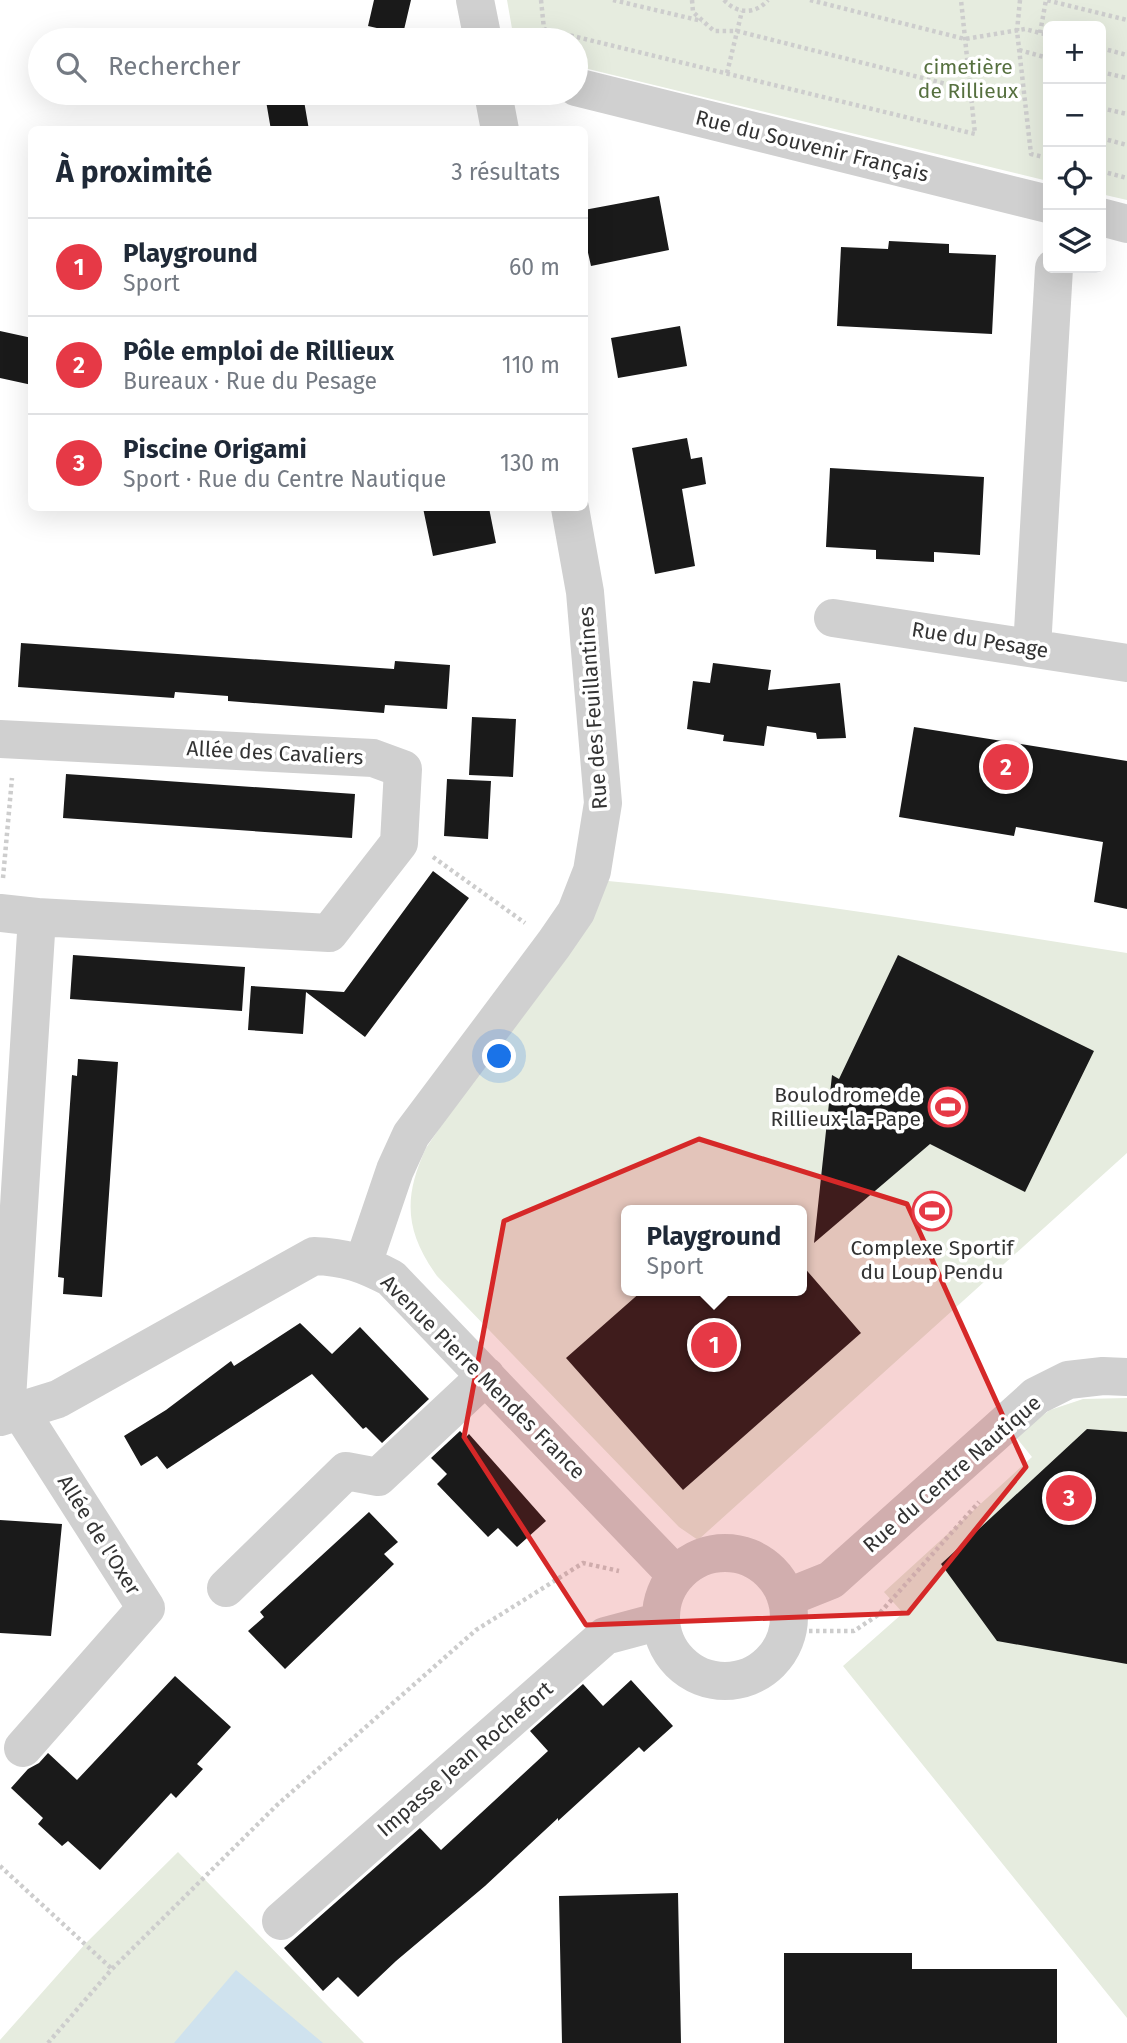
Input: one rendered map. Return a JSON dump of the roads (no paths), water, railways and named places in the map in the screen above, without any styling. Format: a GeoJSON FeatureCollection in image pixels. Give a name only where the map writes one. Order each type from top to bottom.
{"type":"FeatureCollection","features":[{"type":"Feature","properties":{"kind":"street"},"geometry":{"type":"LineString","coordinates":[[475,0],[481,28]]}},
{"type":"Feature","properties":{"kind":"street","name":"Rue du Souvenir Français"},"geometry":{"type":"LineString","coordinates":[[588,90],[1043,203]]}},
{"type":"Feature","properties":{"kind":"street"},"geometry":{"type":"LineString","coordinates":[[495,105],[499,126]]}},
{"type":"Feature","properties":{"kind":"street"},"geometry":{"type":"LineString","coordinates":[[1106,218],[1127,224]]}},
{"type":"Feature","properties":{"kind":"street"},"geometry":{"type":"LineString","coordinates":[[1032,648],[1054,273]]}},
{"type":"Feature","properties":{"kind":"street","name":"Rue des Feuillantines"},"geometry":{"type":"LineString","coordinates":[[363,1264],[394,1170],[411,1135],[576,912],[592,871],[603,803],[586,592],[571,511]]}},
{"type":"Feature","properties":{"kind":"street","name":"Rue du Pesage"},"geometry":{"type":"LineString","coordinates":[[833,618],[1127,663]]}},
{"type":"Feature","properties":{"kind":"street","name":"Allée des Cavaliers"},"geometry":{"type":"LineString","coordinates":[[8,739],[373,758],[403,769],[399,842],[329,933],[13,905]]}},
{"type":"Feature","properties":{"kind":"street"},"geometry":{"type":"LineString","coordinates":[[9,1414],[13,905]]}},
{"type":"Feature","properties":{"kind":"street","name":"Avenue Pierre Mendes France"},"geometry":{"type":"LineString","coordinates":[[9,1414],[58,1399],[314,1256],[339,1257],[363,1264],[391,1278],[486,1377],[667,1598]]}},
{"type":"Feature","properties":{"kind":"street","name":"Rue du Centre Nautique"},"geometry":{"type":"LineString","coordinates":[[787,1614],[831,1580],[1036,1396],[1068,1380],[1102,1376],[1127,1377]]}},
{"type":"Feature","properties":{"kind":"street"},"geometry":{"type":"LineString","coordinates":[[226,1588],[346,1471],[378,1477],[486,1377]]}},
{"type":"Feature","properties":{"kind":"street","name":"Allée de l'Oxer"},"geometry":{"type":"LineString","coordinates":[[9,1414],[146,1608],[23,1748]]}},
{"type":"Feature","properties":{"kind":"street"},"geometry":{"type":"LineString","coordinates":[[718,1553],[745,1556],[767,1569],[779,1582],[787,1614],[779,1651],[758,1671],[744,1678],[724,1681],[702,1677],[682,1665],[667,1644],[667,1598],[698,1559],[718,1553]]}},
{"type":"Feature","properties":{"kind":"street","name":"Impasse Jean Rochefort"},"geometry":{"type":"LineString","coordinates":[[281,1921],[605,1636],[667,1598]]}},
{"type":"Feature","properties":{"kind":"water"},"geometry":{"type":"Polygon","coordinates":[[[236,1970],[323,2043],[174,2043],[236,1970]]]}},
{"type":"Feature","properties":{"kind":"place","name":"Pôle emploi de Rillieux"},"geometry":{"type":"Point","coordinates":[1006,767]}},
{"type":"Feature","properties":{"kind":"place","name":"Boulodrome de Rillieux-la-Pape"},"geometry":{"type":"Point","coordinates":[948,1107]}},
{"type":"Feature","properties":{"kind":"place","name":"Complexe Sportif du Loup Pendu"},"geometry":{"type":"Point","coordinates":[932,1211]}},
{"type":"Feature","properties":{"kind":"place","name":"Playground"},"geometry":{"type":"Point","coordinates":[714,1345]}},
{"type":"Feature","properties":{"kind":"place","name":"Piscine Origami"},"geometry":{"type":"Point","coordinates":[1069,1498]}},
{"type":"Feature","properties":{"kind":"park label","name":"cimetière de Rillieux"},"geometry":{"type":"Point","coordinates":[968,79]}}]}
